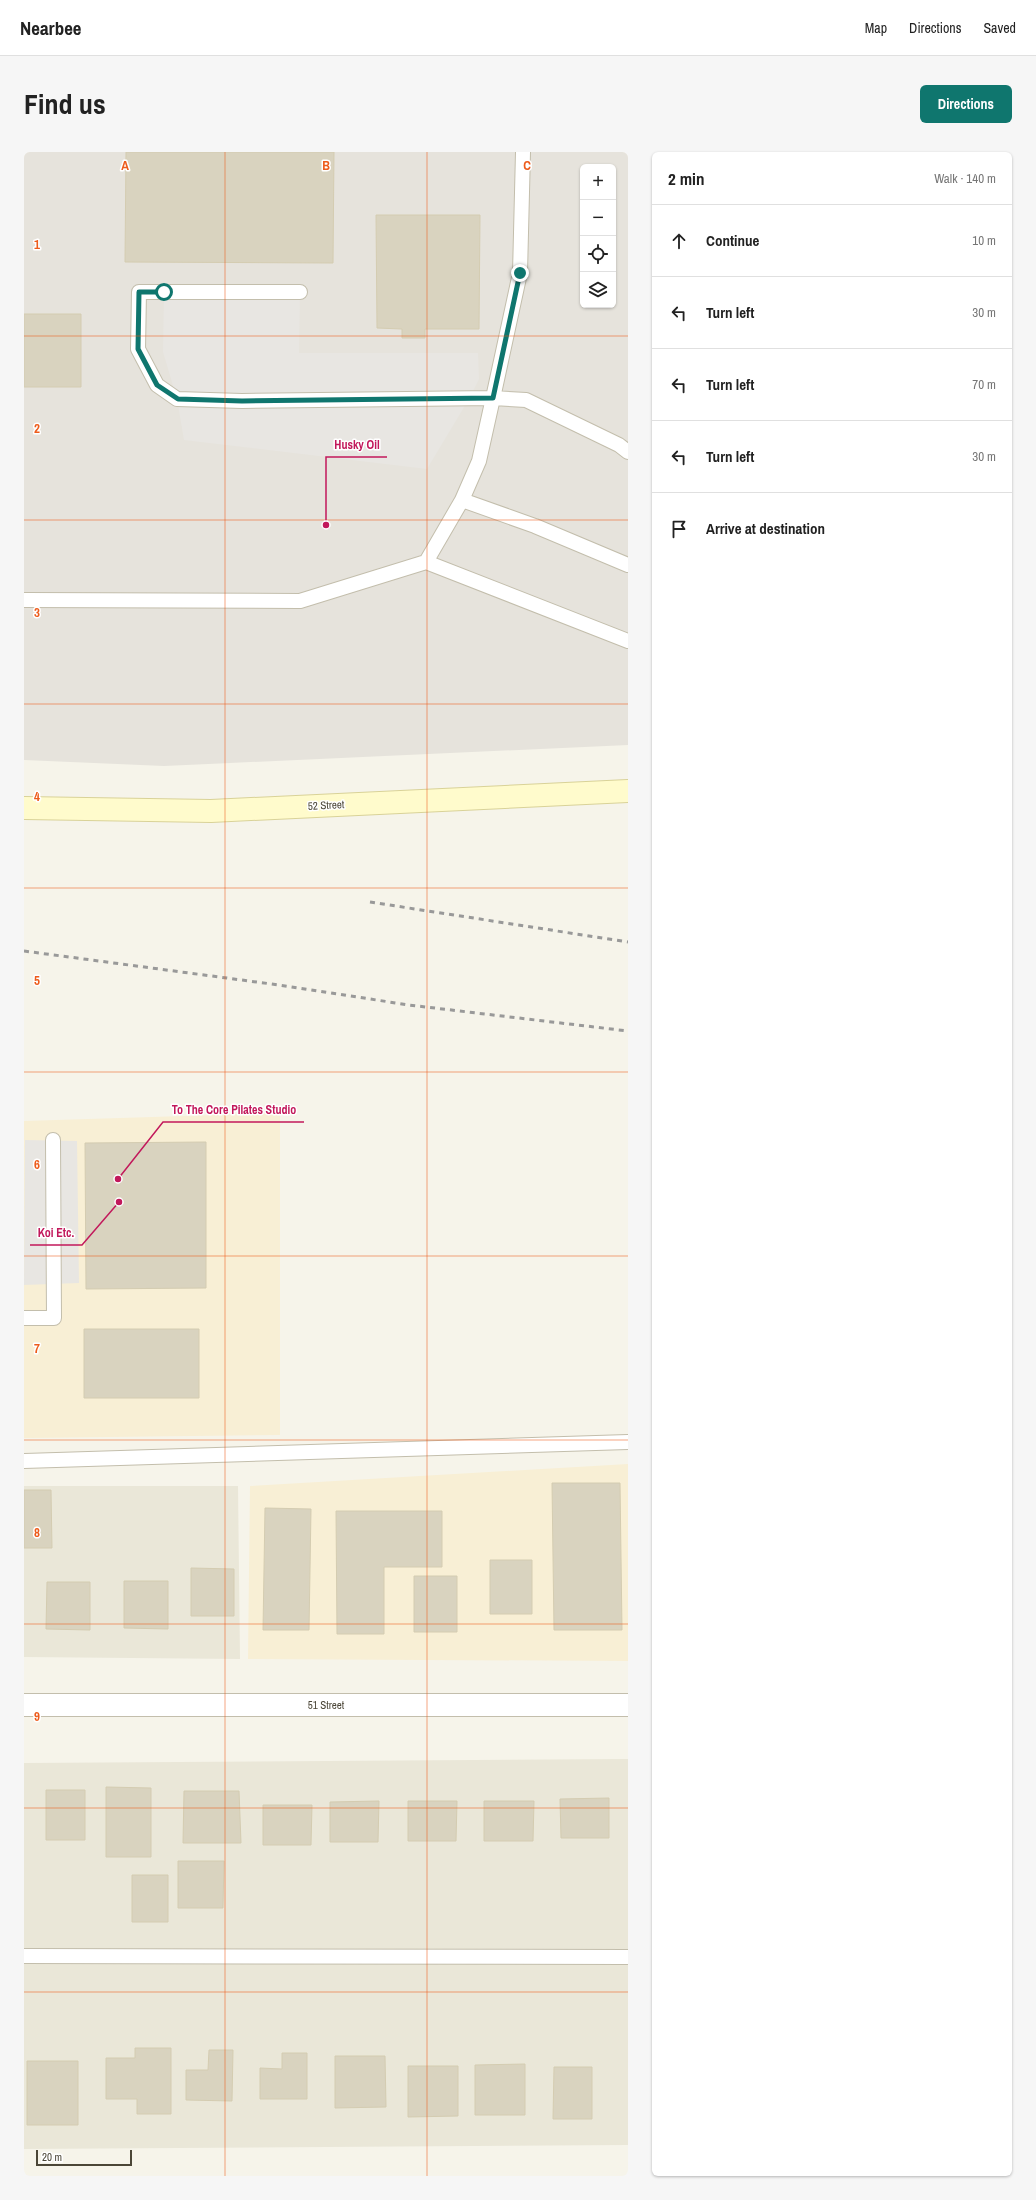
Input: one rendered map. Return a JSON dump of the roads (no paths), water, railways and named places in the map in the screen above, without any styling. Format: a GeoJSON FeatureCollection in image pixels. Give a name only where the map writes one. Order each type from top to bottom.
{"type":"FeatureCollection","features":[{"type":"Feature","properties":{"kind":"main road","name":"52 Street"},"geometry":{"type":"LineString","coordinates":[[24,808],[211,811],[628,791]]}},
{"type":"Feature","properties":{"kind":"street","name":"51 Street"},"geometry":{"type":"LineString","coordinates":[[24,1705],[628,1706]]}},
{"type":"Feature","properties":{"kind":"lane"},"geometry":{"type":"LineString","coordinates":[[426,562],[462,500],[479,461],[520,273],[524,152]]}},
{"type":"Feature","properties":{"kind":"lane"},"geometry":{"type":"LineString","coordinates":[[300,292],[139,292],[138,349],[157,385],[178,399],[242,401],[493,398],[526,400],[619,445],[628,452]]}},
{"type":"Feature","properties":{"kind":"lane"},"geometry":{"type":"LineString","coordinates":[[462,500],[535,526],[628,565]]}},
{"type":"Feature","properties":{"kind":"lane"},"geometry":{"type":"LineString","coordinates":[[24,600],[300,601],[426,562],[628,641]]}},
{"type":"Feature","properties":{"kind":"lane"},"geometry":{"type":"LineString","coordinates":[[24,1318],[54,1318],[53,1140]]}},
{"type":"Feature","properties":{"kind":"lane"},"geometry":{"type":"LineString","coordinates":[[24,1461],[628,1442]]}},
{"type":"Feature","properties":{"kind":"lane"},"geometry":{"type":"LineString","coordinates":[[24,1956],[628,1957]]}},
{"type":"Feature","properties":{"kind":"railway"},"geometry":{"type":"LineString","coordinates":[[370,902],[628,942]]}},
{"type":"Feature","properties":{"kind":"railway"},"geometry":{"type":"LineString","coordinates":[[24,951],[279,985],[409,1005],[628,1031]]}},
{"type":"Feature","properties":{"kind":"place","name":"Husky Oil"},"geometry":{"type":"Point","coordinates":[326,525]}},
{"type":"Feature","properties":{"kind":"place","name":"To The Core Pilates Studio"},"geometry":{"type":"Point","coordinates":[118,1179]}},
{"type":"Feature","properties":{"kind":"place","name":"Koi Etc."},"geometry":{"type":"Point","coordinates":[119,1202]}}]}
